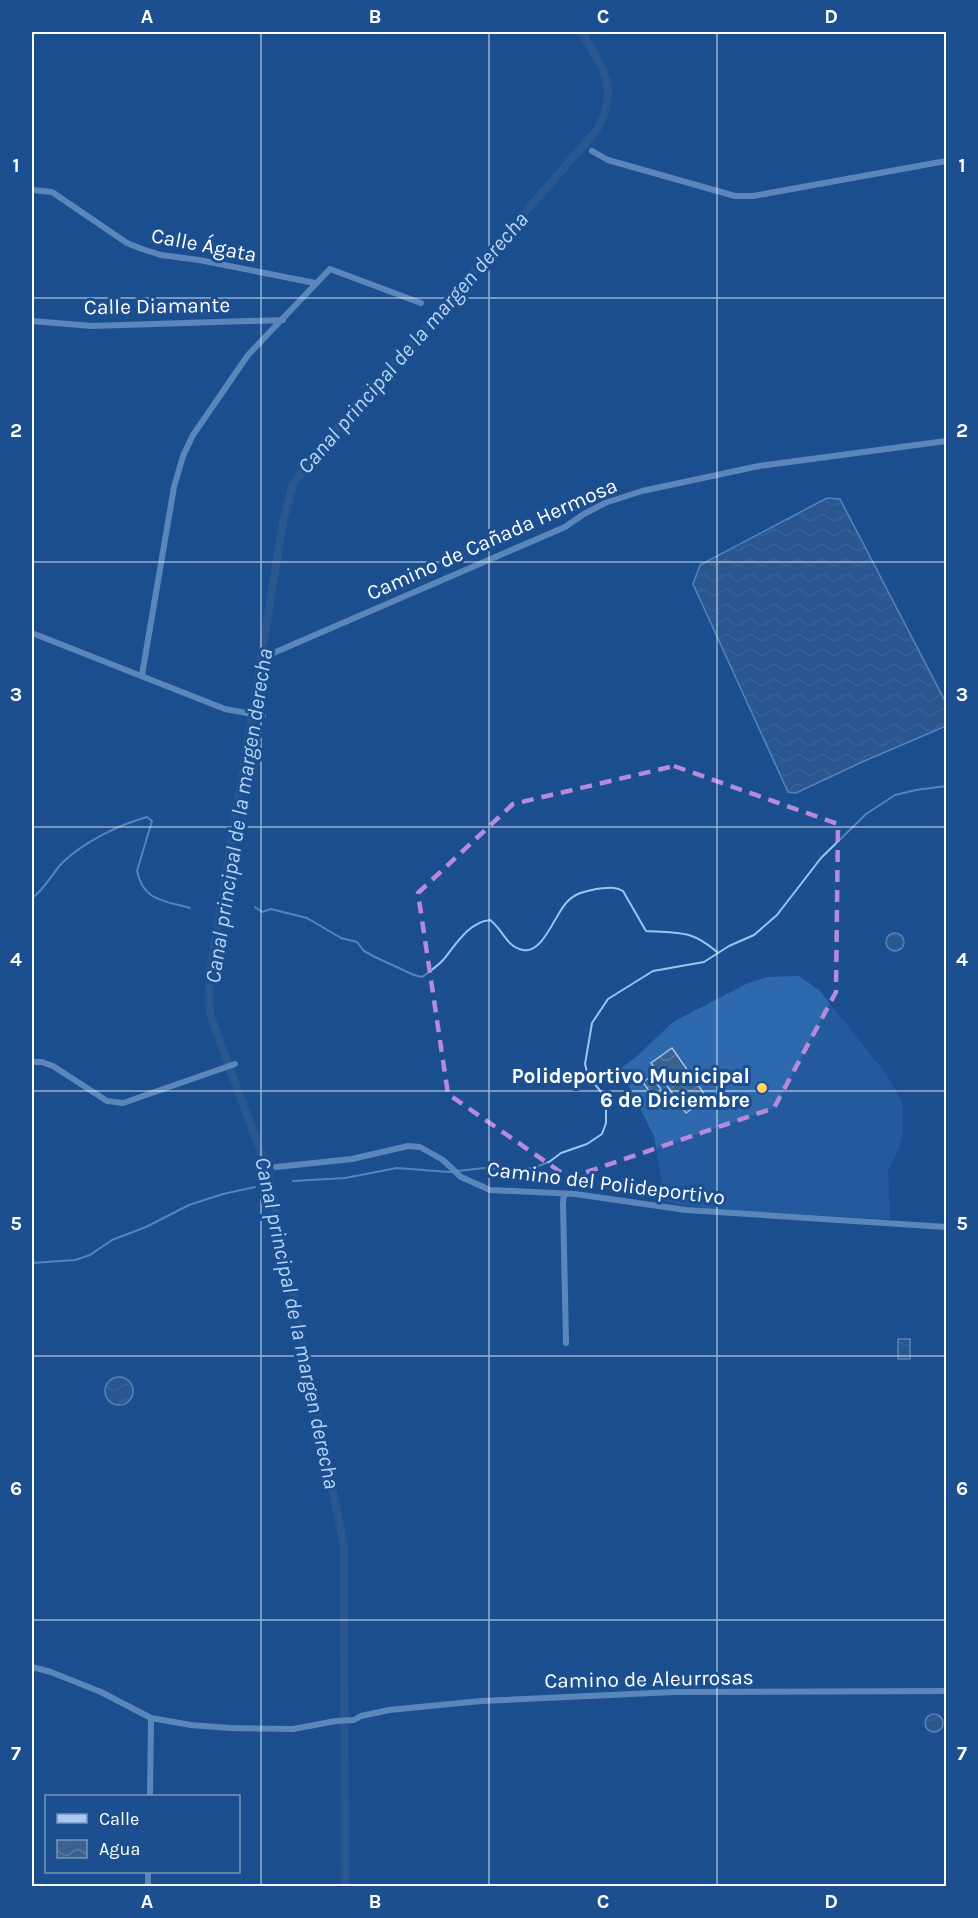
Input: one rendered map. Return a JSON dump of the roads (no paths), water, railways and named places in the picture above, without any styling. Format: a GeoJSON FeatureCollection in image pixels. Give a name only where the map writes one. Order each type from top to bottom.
{"type":"FeatureCollection","features":[{"type":"Feature","properties":{"kind":"street"},"geometry":{"type":"LineString","coordinates":[[592,151],[608,160],[735,196],[753,195],[946,161]]}},
{"type":"Feature","properties":{"kind":"street","name":"Calle Ágata"},"geometry":{"type":"LineString","coordinates":[[32,190],[52,192],[127,243],[142,249],[161,255],[199,260],[315,284]]}},
{"type":"Feature","properties":{"kind":"street"},"geometry":{"type":"LineString","coordinates":[[142,675],[172,498],[183,456],[210,407],[248,355],[330,269],[421,303]]}},
{"type":"Feature","properties":{"kind":"street","name":"Calle Diamante"},"geometry":{"type":"LineString","coordinates":[[32,321],[92,326],[283,320]]}},
{"type":"Feature","properties":{"kind":"street","name":"Camino de Cañada Hermosa"},"geometry":{"type":"LineString","coordinates":[[271,654],[565,527],[605,503],[642,491],[759,466],[946,441]]}},
{"type":"Feature","properties":{"kind":"street"},"geometry":{"type":"LineString","coordinates":[[32,633],[225,709],[261,716]]}},
{"type":"Feature","properties":{"kind":"street"},"geometry":{"type":"LineString","coordinates":[[32,1062],[42,1062],[53,1066],[106,1101],[123,1103],[235,1064]]}},
{"type":"Feature","properties":{"kind":"street","name":"Camino del Polideportivo"},"geometry":{"type":"LineString","coordinates":[[276,1167],[352,1159],[414,1146],[437,1156],[461,1177],[490,1190],[564,1194],[686,1210],[946,1227]]}},
{"type":"Feature","properties":{"kind":"street"},"geometry":{"type":"LineString","coordinates":[[564,1194],[567,1343]]}},
{"type":"Feature","properties":{"kind":"street","name":"Camino de Aleurrosas"},"geometry":{"type":"LineString","coordinates":[[32,1667],[101,1692],[151,1718],[191,1725],[229,1728],[293,1729],[336,1720],[351,1720],[389,1710],[481,1701],[674,1692],[946,1691]]}},
{"type":"Feature","properties":{"kind":"street"},"geometry":{"type":"LineString","coordinates":[[150,1795],[151,1718]]}},
{"type":"Feature","properties":{"kind":"water"},"geometry":{"type":"Polygon","coordinates":[[[827,498],[840,499],[946,703],[946,726],[796,793],[788,792],[693,584],[700,565],[827,498]]]}},
{"type":"Feature","properties":{"kind":"water"},"geometry":{"type":"Polygon","coordinates":[[[895,933],[901,936],[904,942],[901,948],[895,951],[889,948],[886,942],[889,936],[895,933]]]}},
{"type":"Feature","properties":{"kind":"water"},"geometry":{"type":"Polygon","coordinates":[[[672,1048],[707,1098],[686,1113],[651,1063],[672,1048]]]}},
{"type":"Feature","properties":{"kind":"water"},"geometry":{"type":"Polygon","coordinates":[[[652,1076],[662,1091],[653,1097],[643,1082],[652,1076]]]}},
{"type":"Feature","properties":{"kind":"water"},"geometry":{"type":"Polygon","coordinates":[[[898,1339],[910,1339],[910,1359],[898,1359],[898,1339]]]}},
{"type":"Feature","properties":{"kind":"water"},"geometry":{"type":"Polygon","coordinates":[[[119,1377],[129,1381],[133,1391],[129,1401],[119,1405],[109,1401],[105,1391],[109,1381],[119,1377]]]}},
{"type":"Feature","properties":{"kind":"water"},"geometry":{"type":"Polygon","coordinates":[[[934,1714],[940,1717],[943,1723],[940,1729],[934,1732],[928,1729],[925,1723],[928,1717],[934,1714]]]}},
{"type":"Feature","properties":{"kind":"waterway","name":"Canal principal de la margen derecha"},"geometry":{"type":"LineString","coordinates":[[345,1886],[344,1545],[267,1169],[212,1020],[209,1005],[210,974],[283,522],[292,487],[310,459],[596,131],[607,103],[608,91],[602,68],[581,32]]}},
{"type":"Feature","properties":{"kind":"waterway"},"geometry":{"type":"LineString","coordinates":[[293,1181],[345,1178],[397,1168],[449,1172],[484,1168],[517,1170],[533,1168],[549,1162],[561,1153],[587,1144],[602,1134],[606,1123],[606,1108],[602,1093],[588,1076],[585,1064],[592,1023],[608,999],[653,971],[704,962],[729,946],[754,935],[777,915],[821,858],[866,814],[895,795],[946,786]]}},
{"type":"Feature","properties":{"kind":"waterway"},"geometry":{"type":"LineString","coordinates":[[32,898],[62,863],[80,848],[113,830],[147,817],[152,821],[137,871],[140,881],[144,888],[156,898],[190,908]]}},
{"type":"Feature","properties":{"kind":"waterway"},"geometry":{"type":"LineString","coordinates":[[255,907],[262,912],[271,909],[307,918],[341,938],[357,942],[364,951],[375,957],[422,977],[442,962],[469,929],[482,922],[490,920],[512,945],[523,950],[530,950],[543,940],[570,899],[588,891],[614,888],[623,891],[646,931],[675,932],[691,936],[717,952]]}},
{"type":"Feature","properties":{"kind":"waterway"},"geometry":{"type":"LineString","coordinates":[[32,1263],[75,1260],[90,1255],[112,1240],[146,1227],[189,1205],[255,1187]]}},
{"type":"Feature","properties":{"kind":"place","name":"Polideportivo Municipal 6 de Diciembre"},"geometry":{"type":"Point","coordinates":[762,1088]}}]}
